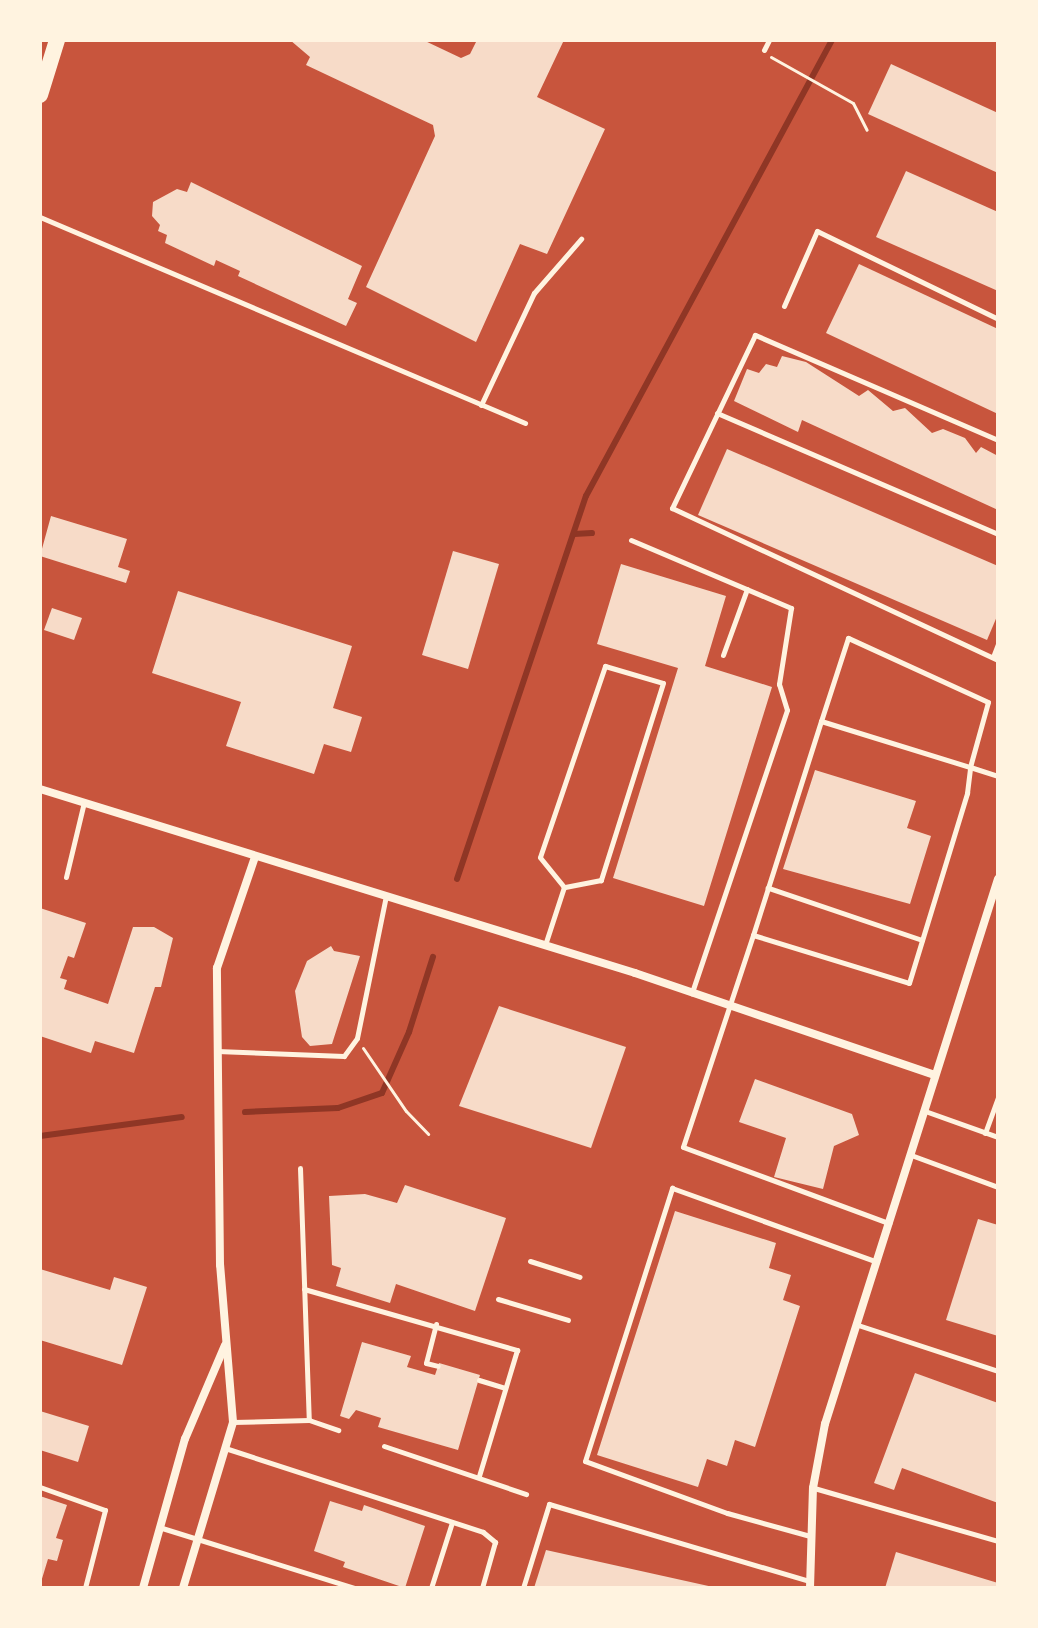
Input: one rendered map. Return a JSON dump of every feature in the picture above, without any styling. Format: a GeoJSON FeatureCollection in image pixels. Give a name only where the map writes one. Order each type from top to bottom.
{"type":"FeatureCollection","features":[{"type":"Feature","properties":{"kind":"main road"},"geometry":{"type":"LineString","coordinates":[[40,95],[57,40]]}},
{"type":"Feature","properties":{"kind":"street"},"geometry":{"type":"LineString","coordinates":[[40,789],[729,1004],[935,1075]]}},
{"type":"Feature","properties":{"kind":"street"},"geometry":{"type":"LineString","coordinates":[[183,1588],[228,1449],[233,1422],[226,1345],[215,1051],[217,968],[255,857]]}},
{"type":"Feature","properties":{"kind":"street"},"geometry":{"type":"LineString","coordinates":[[810,1585],[813,1488],[825,1424],[998,879]]}},
{"type":"Feature","properties":{"kind":"street"},"geometry":{"type":"LineString","coordinates":[[143,1588],[185,1439],[226,1345]]}},
{"type":"Feature","properties":{"kind":"lane"},"geometry":{"type":"LineString","coordinates":[[764,50],[769,40]]}},
{"type":"Feature","properties":{"kind":"lane"},"geometry":{"type":"LineString","coordinates":[[40,217],[525,423]]}},
{"type":"Feature","properties":{"kind":"lane"},"geometry":{"type":"LineString","coordinates":[[784,306],[817,231],[998,319]]}},
{"type":"Feature","properties":{"kind":"lane"},"geometry":{"type":"LineString","coordinates":[[481,405],[534,293],[581,239]]}},
{"type":"Feature","properties":{"kind":"lane"},"geometry":{"type":"LineString","coordinates":[[998,440],[755,335],[672,508],[995,659],[998,644]]}},
{"type":"Feature","properties":{"kind":"lane"},"geometry":{"type":"LineString","coordinates":[[717,413],[998,534]]}},
{"type":"Feature","properties":{"kind":"lane"},"geometry":{"type":"LineString","coordinates":[[631,540],[791,608],[779,684],[787,710],[692,993]]}},
{"type":"Feature","properties":{"kind":"lane"},"geometry":{"type":"LineString","coordinates":[[723,655],[747,589]]}},
{"type":"Feature","properties":{"kind":"lane"},"geometry":{"type":"LineString","coordinates":[[753,935],[909,983],[967,793],[970,767],[988,702],[848,638],[683,1147],[890,1223]]}},
{"type":"Feature","properties":{"kind":"lane"},"geometry":{"type":"LineString","coordinates":[[605,666],[663,683],[601,880],[564,887],[540,857],[605,666]]}},
{"type":"Feature","properties":{"kind":"lane"},"geometry":{"type":"LineString","coordinates":[[821,721],[998,776]]}},
{"type":"Feature","properties":{"kind":"lane"},"geometry":{"type":"LineString","coordinates":[[66,877],[84,802]]}},
{"type":"Feature","properties":{"kind":"lane"},"geometry":{"type":"LineString","coordinates":[[545,946],[564,887]]}},
{"type":"Feature","properties":{"kind":"lane"},"geometry":{"type":"LineString","coordinates":[[768,888],[922,940]]}},
{"type":"Feature","properties":{"kind":"lane"},"geometry":{"type":"LineString","coordinates":[[215,1051],[344,1056],[357,1038],[387,895]]}},
{"type":"Feature","properties":{"kind":"lane"},"geometry":{"type":"LineString","coordinates":[[985,1133],[998,1097]]}},
{"type":"Feature","properties":{"kind":"lane"},"geometry":{"type":"LineString","coordinates":[[925,1111],[998,1137]]}},
{"type":"Feature","properties":{"kind":"lane"},"geometry":{"type":"LineString","coordinates":[[911,1155],[998,1187]]}},
{"type":"Feature","properties":{"kind":"lane"},"geometry":{"type":"LineString","coordinates":[[300,1168],[309,1420]]}},
{"type":"Feature","properties":{"kind":"lane"},"geometry":{"type":"LineString","coordinates":[[810,1536],[727,1513],[585,1461],[672,1188],[878,1263]]}},
{"type":"Feature","properties":{"kind":"lane"},"geometry":{"type":"LineString","coordinates":[[530,1261],[580,1277]]}},
{"type":"Feature","properties":{"kind":"lane"},"geometry":{"type":"LineString","coordinates":[[304,1289],[436,1324],[517,1350],[479,1476]]}},
{"type":"Feature","properties":{"kind":"lane"},"geometry":{"type":"LineString","coordinates":[[498,1299],[568,1320]]}},
{"type":"Feature","properties":{"kind":"lane"},"geometry":{"type":"LineString","coordinates":[[436,1324],[426,1363],[438,1366]]}},
{"type":"Feature","properties":{"kind":"lane"},"geometry":{"type":"LineString","coordinates":[[858,1325],[998,1371]]}},
{"type":"Feature","properties":{"kind":"lane"},"geometry":{"type":"LineString","coordinates":[[479,1380],[505,1388]]}},
{"type":"Feature","properties":{"kind":"lane"},"geometry":{"type":"LineString","coordinates":[[233,1422],[309,1420],[338,1430]]}},
{"type":"Feature","properties":{"kind":"lane"},"geometry":{"type":"LineString","coordinates":[[384,1446],[526,1494]]}},
{"type":"Feature","properties":{"kind":"lane"},"geometry":{"type":"LineString","coordinates":[[228,1449],[452,1522],[495,1542],[482,1588]]}},
{"type":"Feature","properties":{"kind":"lane"},"geometry":{"type":"LineString","coordinates":[[40,1487],[105,1510],[85,1588]]}},
{"type":"Feature","properties":{"kind":"lane"},"geometry":{"type":"LineString","coordinates":[[813,1488],[998,1541]]}},
{"type":"Feature","properties":{"kind":"lane"},"geometry":{"type":"LineString","coordinates":[[523,1588],[549,1504],[810,1585]]}},
{"type":"Feature","properties":{"kind":"lane"},"geometry":{"type":"LineString","coordinates":[[431,1588],[452,1522]]}},
{"type":"Feature","properties":{"kind":"lane"},"geometry":{"type":"LineString","coordinates":[[162,1528],[355,1588]]}},
{"type":"Feature","properties":{"kind":"path"},"geometry":{"type":"LineString","coordinates":[[773,59],[853,103],[867,130]]}},
{"type":"Feature","properties":{"kind":"path"},"geometry":{"type":"LineString","coordinates":[[357,1038],[406,1111],[428,1134]]}},
{"type":"Feature","properties":{"kind":"building"},"geometry":{"type":"Polygon","coordinates":[[[290,40],[423,40],[461,58],[470,54],[477,40],[564,40],[537,97],[605,129],[547,254],[520,244],[476,342],[366,287],[435,136],[433,125],[306,65],[310,57],[290,40]]]}},
{"type":"Feature","properties":{"kind":"building"},"geometry":{"type":"Polygon","coordinates":[[[891,64],[998,113],[998,173],[868,114],[891,64]]]}},
{"type":"Feature","properties":{"kind":"building"},"geometry":{"type":"Polygon","coordinates":[[[906,171],[998,212],[998,291],[876,237],[906,171]]]}},
{"type":"Feature","properties":{"kind":"building"},"geometry":{"type":"Polygon","coordinates":[[[191,182],[362,266],[348,299],[357,303],[346,326],[238,276],[240,271],[216,260],[214,266],[165,243],[167,235],[158,231],[160,225],[152,216],[153,202],[177,189],[187,192],[191,182]]]}},
{"type":"Feature","properties":{"kind":"building"},"geometry":{"type":"Polygon","coordinates":[[[859,264],[998,329],[998,414],[826,333],[859,264]]]}},
{"type":"Feature","properties":{"kind":"building"},"geometry":{"type":"Polygon","coordinates":[[[782,356],[806,362],[859,396],[868,390],[893,411],[905,408],[932,433],[943,429],[965,438],[976,453],[981,447],[998,456],[998,510],[802,420],[798,432],[734,401],[747,369],[759,373],[766,364],[777,367],[782,356]]]}},
{"type":"Feature","properties":{"kind":"building"},"geometry":{"type":"Polygon","coordinates":[[[727,449],[998,566],[998,614],[987,640],[698,515],[727,449]]]}},
{"type":"Feature","properties":{"kind":"building"},"geometry":{"type":"Polygon","coordinates":[[[51,516],[127,539],[118,567],[130,571],[126,583],[40,556],[51,516]]]}},
{"type":"Feature","properties":{"kind":"building"},"geometry":{"type":"Polygon","coordinates":[[[453,551],[499,564],[468,669],[422,655],[453,551]]]}},
{"type":"Feature","properties":{"kind":"building"},"geometry":{"type":"Polygon","coordinates":[[[621,564],[726,596],[705,666],[772,687],[704,906],[613,878],[678,668],[597,644],[621,564]]]}},
{"type":"Feature","properties":{"kind":"building"},"geometry":{"type":"Polygon","coordinates":[[[178,591],[352,646],[333,708],[362,717],[351,752],[324,744],[314,774],[226,746],[241,702],[152,673],[178,591]]]}},
{"type":"Feature","properties":{"kind":"building"},"geometry":{"type":"Polygon","coordinates":[[[52,608],[82,618],[74,640],[44,630],[52,608]]]}},
{"type":"Feature","properties":{"kind":"building"},"geometry":{"type":"Polygon","coordinates":[[[815,770],[916,801],[907,828],[931,836],[910,904],[783,869],[815,770]]]}},
{"type":"Feature","properties":{"kind":"building"},"geometry":{"type":"Polygon","coordinates":[[[40,908],[86,923],[74,958],[68,956],[60,978],[67,980],[64,989],[108,1004],[133,927],[154,927],[173,938],[161,987],[155,987],[134,1053],[95,1041],[91,1053],[40,1036],[40,908]]]}},
{"type":"Feature","properties":{"kind":"building"},"geometry":{"type":"Polygon","coordinates":[[[331,946],[334,951],[360,956],[332,1044],[310,1046],[302,1037],[295,991],[307,961],[331,946]]]}},
{"type":"Feature","properties":{"kind":"building"},"geometry":{"type":"Polygon","coordinates":[[[499,1006],[626,1047],[591,1148],[459,1106],[499,1006]]]}},
{"type":"Feature","properties":{"kind":"building"},"geometry":{"type":"Polygon","coordinates":[[[755,1079],[852,1114],[859,1135],[834,1146],[823,1189],[774,1177],[786,1138],[739,1122],[755,1079]]]}},
{"type":"Feature","properties":{"kind":"building"},"geometry":{"type":"Polygon","coordinates":[[[405,1185],[506,1218],[475,1311],[396,1284],[390,1303],[336,1286],[341,1268],[332,1265],[329,1196],[365,1194],[397,1203],[405,1185]]]}},
{"type":"Feature","properties":{"kind":"building"},"geometry":{"type":"Polygon","coordinates":[[[675,1211],[776,1243],[769,1268],[791,1275],[783,1300],[800,1306],[755,1447],[735,1440],[727,1466],[707,1459],[698,1487],[597,1455],[675,1211]]]}},
{"type":"Feature","properties":{"kind":"building"},"geometry":{"type":"Polygon","coordinates":[[[978,1219],[998,1225],[998,1336],[946,1320],[978,1219]]]}},
{"type":"Feature","properties":{"kind":"building"},"geometry":{"type":"Polygon","coordinates":[[[40,1269],[110,1290],[114,1277],[147,1287],[122,1365],[40,1340],[40,1269]]]}},
{"type":"Feature","properties":{"kind":"building"},"geometry":{"type":"Polygon","coordinates":[[[362,1342],[411,1356],[407,1367],[435,1375],[439,1363],[480,1375],[458,1450],[378,1427],[381,1418],[356,1410],[349,1419],[340,1416],[362,1342]]]}},
{"type":"Feature","properties":{"kind":"building"},"geometry":{"type":"Polygon","coordinates":[[[915,1373],[998,1403],[998,1503],[902,1468],[894,1490],[874,1483],[915,1373]]]}},
{"type":"Feature","properties":{"kind":"building"},"geometry":{"type":"Polygon","coordinates":[[[40,1411],[89,1426],[78,1462],[40,1450],[40,1411]]]}},
{"type":"Feature","properties":{"kind":"building"},"geometry":{"type":"Polygon","coordinates":[[[40,1496],[67,1505],[56,1538],[63,1540],[57,1561],[48,1559],[41,1582],[40,1496]]]}},
{"type":"Feature","properties":{"kind":"building"},"geometry":{"type":"Polygon","coordinates":[[[330,1501],[362,1511],[364,1505],[425,1526],[405,1588],[343,1567],[345,1562],[314,1551],[330,1501]]]}},
{"type":"Feature","properties":{"kind":"building"},"geometry":{"type":"Polygon","coordinates":[[[546,1550],[713,1587],[713,1588],[534,1588],[546,1550]]]}},
{"type":"Feature","properties":{"kind":"building"},"geometry":{"type":"Polygon","coordinates":[[[896,1552],[998,1583],[998,1588],[885,1588],[896,1552]]]}},
{"type":"Feature","properties":{"kind":"waterway"},"geometry":{"type":"LineString","coordinates":[[457,879],[586,496],[832,40]]}},
{"type":"Feature","properties":{"kind":"waterway"},"geometry":{"type":"LineString","coordinates":[[574,534],[592,533]]}},
{"type":"Feature","properties":{"kind":"waterway"},"geometry":{"type":"LineString","coordinates":[[245,1112],[338,1108],[382,1093],[409,1032],[433,957]]}},
{"type":"Feature","properties":{"kind":"waterway"},"geometry":{"type":"LineString","coordinates":[[40,1136],[182,1117]]}}]}
